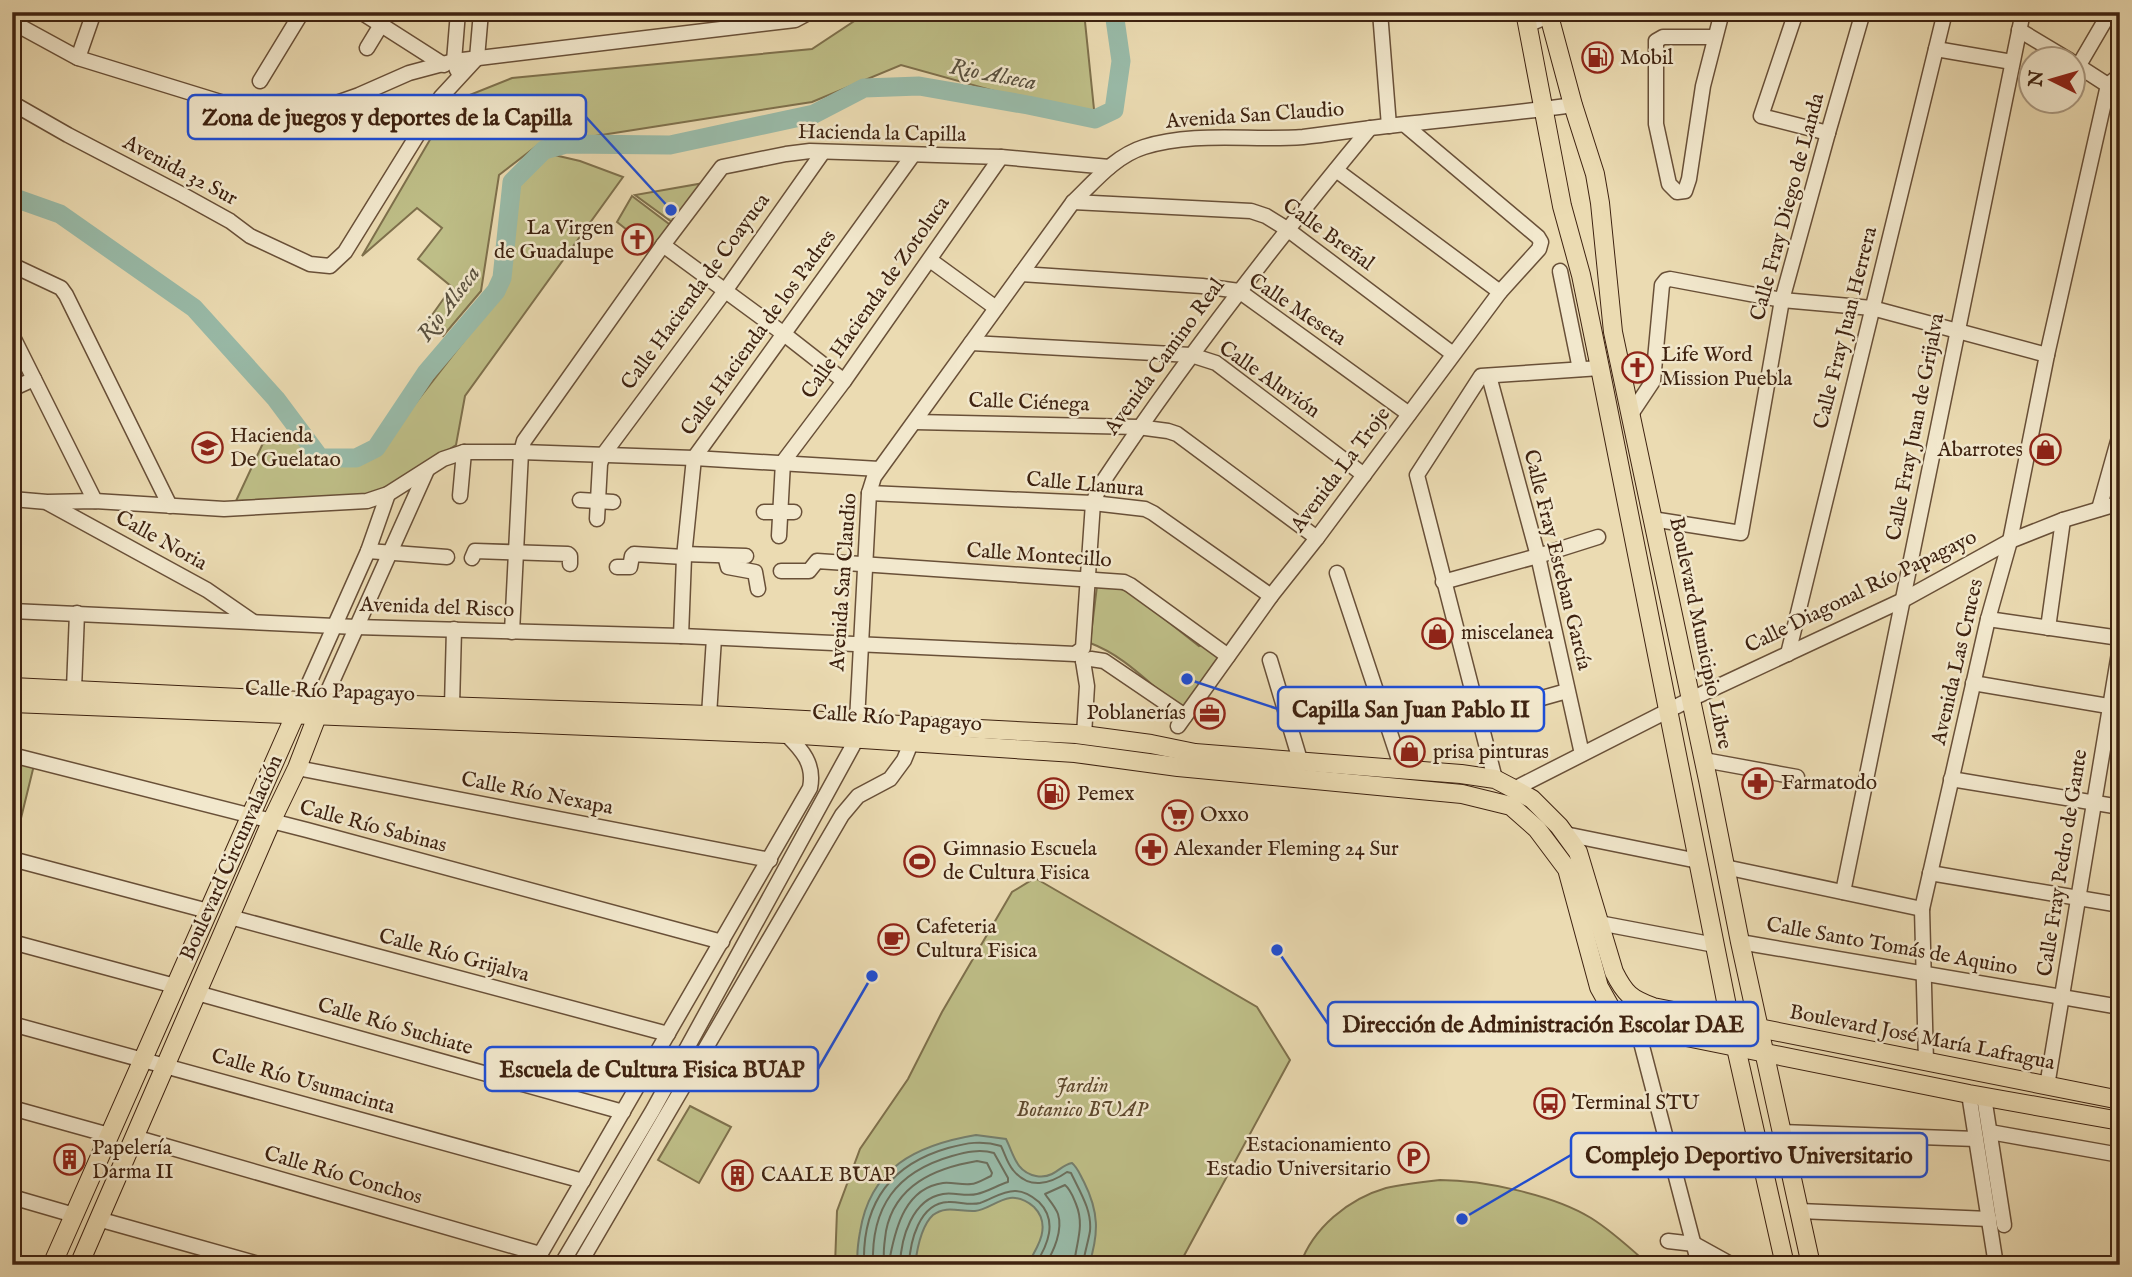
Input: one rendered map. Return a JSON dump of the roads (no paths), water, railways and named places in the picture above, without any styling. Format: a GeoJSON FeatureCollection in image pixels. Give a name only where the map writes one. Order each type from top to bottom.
{"type":"FeatureCollection","features":[{"type":"Feature","properties":{"kind":"main road","name":"Boulevard Municipio Libre"},"geometry":{"type":"LineString","coordinates":[[1552,14],[1573,105],[1597,184],[1613,332],[1740,942],[1811,1265]]}},
{"type":"Feature","properties":{"kind":"main road"},"geometry":{"type":"LineString","coordinates":[[1526,19],[1562,206],[1581,275],[1600,368],[1735,1047],[1785,1265]]}},
{"type":"Feature","properties":{"kind":"main road","name":"Calle Río Papagayo"},"geometry":{"type":"LineString","coordinates":[[12,687],[74,689],[299,707]]}},
{"type":"Feature","properties":{"kind":"main road","name":"Calle Río Papagayo"},"geometry":{"type":"LineString","coordinates":[[12,703],[299,707],[786,734],[856,731],[1080,734],[1195,752],[1495,779],[1532,799],[1559,826],[1578,852],[1614,972],[1622,988],[1634,1000]]}},
{"type":"Feature","properties":{"kind":"main road","name":"Calle Río Papagayo"},"geometry":{"type":"LineString","coordinates":[[321,708],[452,706],[709,715],[856,731],[911,743],[1075,753],[1178,767],[1462,794],[1511,806],[1537,829],[1567,869],[1602,994],[1613,1012],[1637,1027]]}},
{"type":"Feature","properties":{"kind":"main road","name":"Boulevard Circunvalación"},"geometry":{"type":"LineString","coordinates":[[52,1265],[299,707]]}},
{"type":"Feature","properties":{"kind":"main road","name":"Boulevard Circunvalación"},"geometry":{"type":"LineString","coordinates":[[79,1265],[321,708]]}},
{"type":"Feature","properties":{"kind":"main road","name":"Boulevard José María Lafragua"},"geometry":{"type":"LineString","coordinates":[[1634,1000],[1653,1007],[2120,1100]]}},
{"type":"Feature","properties":{"kind":"main road"},"geometry":{"type":"LineString","coordinates":[[1637,1027],[1977,1096],[2120,1121]]}},
{"type":"Feature","properties":{"kind":"street"},"geometry":{"type":"LineString","coordinates":[[78,58],[94,12]]}},
{"type":"Feature","properties":{"kind":"street"},"geometry":{"type":"LineString","coordinates":[[260,81],[302,12]]}},
{"type":"Feature","properties":{"kind":"street"},"geometry":{"type":"LineString","coordinates":[[361,12],[449,63],[458,77],[477,58],[481,12]]}},
{"type":"Feature","properties":{"kind":"street"},"geometry":{"type":"LineString","coordinates":[[449,63],[458,12]]}},
{"type":"Feature","properties":{"kind":"street"},"geometry":{"type":"LineString","coordinates":[[12,22],[78,58],[237,107],[290,115],[308,113],[409,73],[449,63],[745,18],[782,17],[796,20],[810,12]]}},
{"type":"Feature","properties":{"kind":"street"},"geometry":{"type":"LineString","coordinates":[[1380,12],[1389,126]]}},
{"type":"Feature","properties":{"kind":"street"},"geometry":{"type":"LineString","coordinates":[[1715,37],[1663,37],[1656,41],[1656,124],[1669,184],[1677,192],[1685,191],[1689,179],[1703,86],[1722,12]]}},
{"type":"Feature","properties":{"kind":"street"},"geometry":{"type":"LineString","coordinates":[[1796,12],[1761,116],[1828,133]]}},
{"type":"Feature","properties":{"kind":"street","name":"Calle Fray Diego de Landa"},"geometry":{"type":"LineString","coordinates":[[1652,519],[1741,533],[1782,300],[1863,12]]}},
{"type":"Feature","properties":{"kind":"street","name":"Calle Fray Juan Herrera"},"geometry":{"type":"LineString","coordinates":[[1788,654],[1945,12]]}},
{"type":"Feature","properties":{"kind":"street","name":"Calle Fray Juan de Grijalva"},"geometry":{"type":"LineString","coordinates":[[1843,892],[2023,12]]}},
{"type":"Feature","properties":{"kind":"street"},"geometry":{"type":"LineString","coordinates":[[2085,46],[2110,12]]}},
{"type":"Feature","properties":{"kind":"street"},"geometry":{"type":"LineString","coordinates":[[1526,19],[1552,14]]}},
{"type":"Feature","properties":{"kind":"street"},"geometry":{"type":"LineString","coordinates":[[367,48],[381,25]]}},
{"type":"Feature","properties":{"kind":"street"},"geometry":{"type":"LineString","coordinates":[[2019,30],[2046,46]]}},
{"type":"Feature","properties":{"kind":"street"},"geometry":{"type":"LineString","coordinates":[[1936,49],[2012,62]]}},
{"type":"Feature","properties":{"kind":"street"},"geometry":{"type":"LineString","coordinates":[[2086,71],[2114,89],[2120,75]]}},
{"type":"Feature","properties":{"kind":"street","name":"Avenida 32 Sur"},"geometry":{"type":"LineString","coordinates":[[12,103],[195,201],[250,236],[310,264],[330,266],[345,252],[441,97],[458,77]]}},
{"type":"Feature","properties":{"kind":"street","name":"Avenida Las Cruces"},"geometry":{"type":"LineString","coordinates":[[1926,1062],[1922,909],[1988,618],[2010,541],[2047,355],[2114,89]]}},
{"type":"Feature","properties":{"kind":"street","name":"Avenida San Claudio"},"geometry":{"type":"LineString","coordinates":[[561,1265],[653,1110],[743,942],[785,871],[856,731],[870,485],[1073,202],[1109,167],[1127,154],[1159,143],[1221,137],[1300,137],[1573,105]]}},
{"type":"Feature","properties":{"kind":"street","name":"Avenida La Troje"},"geometry":{"type":"LineString","coordinates":[[1083,655],[1104,661],[1181,721],[1271,596],[1500,292],[1539,249],[1541,242],[1538,237],[1405,125]]}},
{"type":"Feature","properties":{"kind":"street","name":"Avenida Camino Real"},"geometry":{"type":"LineString","coordinates":[[1080,734],[1087,686],[1083,655],[1093,503],[1100,486],[1138,427],[1239,291],[1370,128]]}},
{"type":"Feature","properties":{"kind":"street","name":"Hacienda la Capilla"},"geometry":{"type":"LineString","coordinates":[[512,632],[520,452],[528,433],[722,167],[797,152],[822,152],[1001,157],[1109,167]]}},
{"type":"Feature","properties":{"kind":"street","name":"Calle Hacienda de Coayuca"},"geometry":{"type":"LineString","coordinates":[[603,455],[725,291],[822,152]]}},
{"type":"Feature","properties":{"kind":"street","name":"Calle Hacienda de los Padres"},"geometry":{"type":"LineString","coordinates":[[681,636],[684,556],[694,458],[912,155]]}},
{"type":"Feature","properties":{"kind":"street","name":"Calle Hacienda de Zotoluca"},"geometry":{"type":"LineString","coordinates":[[783,462],[844,381],[1001,157]]}},
{"type":"Feature","properties":{"kind":"street"},"geometry":{"type":"LineString","coordinates":[[1336,170],[1500,292]]}},
{"type":"Feature","properties":{"kind":"street","name":"Calle Breñal"},"geometry":{"type":"LineString","coordinates":[[1073,202],[1251,211],[1266,216],[1453,355]]}},
{"type":"Feature","properties":{"kind":"street"},"geometry":{"type":"LineString","coordinates":[[663,245],[844,381]]}},
{"type":"Feature","properties":{"kind":"street"},"geometry":{"type":"LineString","coordinates":[[930,260],[996,308]]}},
{"type":"Feature","properties":{"kind":"street"},"geometry":{"type":"LineString","coordinates":[[12,265],[61,288],[66,295],[170,506]]}},
{"type":"Feature","properties":{"kind":"street"},"geometry":{"type":"LineString","coordinates":[[1560,271],[1580,369]]}},
{"type":"Feature","properties":{"kind":"street","name":"Calle Meseta"},"geometry":{"type":"LineString","coordinates":[[1021,274],[1202,286],[1239,291],[1409,414]]}},
{"type":"Feature","properties":{"kind":"street"},"geometry":{"type":"LineString","coordinates":[[1631,414],[1653,381],[1662,285],[1670,279],[1782,300],[1872,308],[2047,355]]}},
{"type":"Feature","properties":{"kind":"street"},"geometry":{"type":"LineString","coordinates":[[12,335],[96,501]]}},
{"type":"Feature","properties":{"kind":"street","name":"Calle Aluvión"},"geometry":{"type":"LineString","coordinates":[[971,343],[1191,355],[1216,363],[1363,475]]}},
{"type":"Feature","properties":{"kind":"street"},"geometry":{"type":"LineString","coordinates":[[1495,779],[1417,475],[1481,376],[1600,368]]}},
{"type":"Feature","properties":{"kind":"street","name":"Calle Fray Esteban García"},"geometry":{"type":"LineString","coordinates":[[1489,376],[1538,556],[1582,754]]}},
{"type":"Feature","properties":{"kind":"street"},"geometry":{"type":"LineString","coordinates":[[12,390],[34,379]]}},
{"type":"Feature","properties":{"kind":"street","name":"Calle Ciénega"},"geometry":{"type":"LineString","coordinates":[[915,422],[1138,427],[1168,431],[1177,434],[1317,538]]}},
{"type":"Feature","properties":{"kind":"street"},"geometry":{"type":"LineString","coordinates":[[2099,509],[2115,470],[2120,434]]}},
{"type":"Feature","properties":{"kind":"street"},"geometry":{"type":"LineString","coordinates":[[460,496],[464,452]]}},
{"type":"Feature","properties":{"kind":"street"},"geometry":{"type":"LineString","coordinates":[[12,499],[224,509],[352,503],[388,494],[443,459],[464,452],[694,458],[879,469]]}},
{"type":"Feature","properties":{"kind":"street"},"geometry":{"type":"LineString","coordinates":[[597,519],[606,501],[600,464],[603,455]]}},
{"type":"Feature","properties":{"kind":"street"},"geometry":{"type":"LineString","coordinates":[[779,537],[788,512],[783,462]]}},
{"type":"Feature","properties":{"kind":"street","name":"Boulevard Circunvalación"},"geometry":{"type":"LineString","coordinates":[[321,708],[427,470]]}},
{"type":"Feature","properties":{"kind":"street","name":"Boulevard Circunvalación"},"geometry":{"type":"LineString","coordinates":[[299,707],[368,551],[388,494]]}},
{"type":"Feature","properties":{"kind":"street","name":"Calle Llanura"},"geometry":{"type":"LineString","coordinates":[[869,494],[1093,503],[1145,509],[1271,596]]}},
{"type":"Feature","properties":{"kind":"street"},"geometry":{"type":"LineString","coordinates":[[580,500],[606,501]]}},
{"type":"Feature","properties":{"kind":"street","name":"Calle Noria"},"geometry":{"type":"LineString","coordinates":[[47,502],[206,590],[253,621]]}},
{"type":"Feature","properties":{"kind":"street","name":"Calle Diagonal Río Papagayo"},"geometry":{"type":"LineString","coordinates":[[1514,789],[1668,710],[1903,600],[2010,541],[2063,520],[2120,503]]}},
{"type":"Feature","properties":{"kind":"street"},"geometry":{"type":"LineString","coordinates":[[764,512],[788,512]]}},
{"type":"Feature","properties":{"kind":"street"},"geometry":{"type":"LineString","coordinates":[[2048,628],[2063,520]]}},
{"type":"Feature","properties":{"kind":"street"},"geometry":{"type":"LineString","coordinates":[[1443,582],[1598,537]]}},
{"type":"Feature","properties":{"kind":"street"},"geometry":{"type":"LineString","coordinates":[[472,554],[554,547],[569,554],[569,564]]}},
{"type":"Feature","properties":{"kind":"street"},"geometry":{"type":"LineString","coordinates":[[368,551],[447,557]]}},
{"type":"Feature","properties":{"kind":"street"},"geometry":{"type":"LineString","coordinates":[[617,567],[630,567],[633,554],[746,556]]}},
{"type":"Feature","properties":{"kind":"street"},"geometry":{"type":"LineString","coordinates":[[725,556],[728,567],[755,572],[758,589]]}},
{"type":"Feature","properties":{"kind":"street","name":"Calle Montecillo"},"geometry":{"type":"LineString","coordinates":[[781,571],[809,571],[817,561],[1127,583],[1228,656]]}},
{"type":"Feature","properties":{"kind":"street"},"geometry":{"type":"LineString","coordinates":[[1336,573],[1402,769]]}},
{"type":"Feature","properties":{"kind":"street","name":"Avenida del Risco"},"geometry":{"type":"LineString","coordinates":[[12,611],[356,627],[681,636],[1070,655],[1079,652],[1083,655]]}},
{"type":"Feature","properties":{"kind":"street"},"geometry":{"type":"LineString","coordinates":[[74,689],[77,613]]}},
{"type":"Feature","properties":{"kind":"street"},"geometry":{"type":"LineString","coordinates":[[1988,618],[2120,638]]}},
{"type":"Feature","properties":{"kind":"street"},"geometry":{"type":"LineString","coordinates":[[452,706],[454,629]]}},
{"type":"Feature","properties":{"kind":"street"},"geometry":{"type":"LineString","coordinates":[[709,715],[714,638]]}},
{"type":"Feature","properties":{"kind":"street","name":"Calle Fray Pedro de Gante"},"geometry":{"type":"LineString","coordinates":[[2047,1086],[2094,803],[2115,707],[2120,648]]}},
{"type":"Feature","properties":{"kind":"street"},"geometry":{"type":"LineString","coordinates":[[1270,660],[1300,760]]}},
{"type":"Feature","properties":{"kind":"street"},"geometry":{"type":"LineString","coordinates":[[1973,683],[2115,707]]}},
{"type":"Feature","properties":{"kind":"street"},"geometry":{"type":"LineString","coordinates":[[1478,716],[1567,691]]}},
{"type":"Feature","properties":{"kind":"street"},"geometry":{"type":"LineString","coordinates":[[537,1259],[810,788],[810,764],[786,734]]}},
{"type":"Feature","properties":{"kind":"street"},"geometry":{"type":"LineString","coordinates":[[579,1265],[848,806],[858,796],[890,779],[904,760],[911,743]]}},
{"type":"Feature","properties":{"kind":"street","name":"Calle Río Sabinas"},"geometry":{"type":"LineString","coordinates":[[12,755],[722,942]]}},
{"type":"Feature","properties":{"kind":"street"},"geometry":{"type":"LineString","coordinates":[[1704,760],[1797,777]]}},
{"type":"Feature","properties":{"kind":"street","name":"Calle Río Nexapa"},"geometry":{"type":"LineString","coordinates":[[297,768],[770,860]]}},
{"type":"Feature","properties":{"kind":"street"},"geometry":{"type":"LineString","coordinates":[[1951,779],[2120,807]]}},
{"type":"Feature","properties":{"kind":"street"},"geometry":{"type":"LineString","coordinates":[[1565,834],[1698,861]]}},
{"type":"Feature","properties":{"kind":"street"},"geometry":{"type":"LineString","coordinates":[[12,859],[208,911]]}},
{"type":"Feature","properties":{"kind":"street"},"geometry":{"type":"LineString","coordinates":[[1725,867],[1922,909]]}},
{"type":"Feature","properties":{"kind":"street"},"geometry":{"type":"LineString","coordinates":[[785,871],[788,907]]}},
{"type":"Feature","properties":{"kind":"street"},"geometry":{"type":"LineString","coordinates":[[1930,873],[2120,905]]}},
{"type":"Feature","properties":{"kind":"street","name":"Calle Río Grijalva"},"geometry":{"type":"LineString","coordinates":[[230,917],[668,1034]]}},
{"type":"Feature","properties":{"kind":"street"},"geometry":{"type":"LineString","coordinates":[[735,920],[743,942]]}},
{"type":"Feature","properties":{"kind":"street"},"geometry":{"type":"LineString","coordinates":[[1600,923],[1715,945]]}},
{"type":"Feature","properties":{"kind":"street"},"geometry":{"type":"LineString","coordinates":[[12,942],[175,986]]}},
{"type":"Feature","properties":{"kind":"street","name":"Calle Santo Tomás de Aquino"},"geometry":{"type":"LineString","coordinates":[[1740,942],[2120,1007]]}},
{"type":"Feature","properties":{"kind":"street","name":"Calle Río Suchiate"},"geometry":{"type":"LineString","coordinates":[[197,993],[623,1112]]}},
{"type":"Feature","properties":{"kind":"street","name":"Calle Río Usumacinta"},"geometry":{"type":"LineString","coordinates":[[12,1024],[583,1181]]}},
{"type":"Feature","properties":{"kind":"street"},"geometry":{"type":"LineString","coordinates":[[1637,1027],[1699,1265]]}},
{"type":"Feature","properties":{"kind":"street"},"geometry":{"type":"LineString","coordinates":[[1977,1096],[1996,1265]]}},
{"type":"Feature","properties":{"kind":"street"},"geometry":{"type":"LineString","coordinates":[[12,1108],[110,1135]]}},
{"type":"Feature","properties":{"kind":"street"},"geometry":{"type":"LineString","coordinates":[[1782,1132],[1983,1136],[2120,1155]]}},
{"type":"Feature","properties":{"kind":"street"},"geometry":{"type":"LineString","coordinates":[[1983,1136],[2004,1225]]}},
{"type":"Feature","properties":{"kind":"street","name":"Calle Río Conchos"},"geometry":{"type":"LineString","coordinates":[[134,1137],[537,1259]]}},
{"type":"Feature","properties":{"kind":"street"},"geometry":{"type":"LineString","coordinates":[[12,1197],[74,1214]]}},
{"type":"Feature","properties":{"kind":"street"},"geometry":{"type":"LineString","coordinates":[[1799,1211],[1989,1219]]}},
{"type":"Feature","properties":{"kind":"street"},"geometry":{"type":"LineString","coordinates":[[99,1219],[262,1265]]}},
{"type":"Feature","properties":{"kind":"street"},"geometry":{"type":"LineString","coordinates":[[1668,1241],[1694,1244],[1732,1265]]}},
{"type":"Feature","properties":{"kind":"water"},"geometry":{"type":"Polygon","coordinates":[[[976,1135],[1006,1139],[1020,1167],[1029,1174],[1049,1175],[1069,1164],[1074,1165],[1089,1193],[1095,1213],[1095,1243],[1089,1265],[1027,1265],[1041,1236],[1042,1221],[1029,1203],[1010,1198],[979,1210],[948,1210],[933,1215],[923,1231],[915,1265],[858,1265],[858,1244],[865,1210],[885,1176],[916,1153],[954,1139],[976,1135]]]}},
{"type":"Feature","properties":{"kind":"waterway","name":"Rio Alseca"},"geometry":{"type":"LineString","coordinates":[[12,197],[60,214],[194,308],[276,399],[320,458],[356,458],[376,448],[426,373],[496,291],[502,278],[512,182],[544,150],[566,144],[670,145],[814,114],[864,88],[919,86],[1095,119],[1114,110],[1121,61],[1114,12]]}},
{"type":"Feature","properties":{"kind":"place","name":"Mobil"},"geometry":{"type":"Point","coordinates":[1597,58]}},
{"type":"Feature","properties":{"kind":"place","name":"Zona de juegos y deportes de la Capilla"},"geometry":{"type":"Point","coordinates":[671,210]}},
{"type":"Feature","properties":{"kind":"place","name":"La Virgen de Guadalupe"},"geometry":{"type":"Point","coordinates":[637,240]}},
{"type":"Feature","properties":{"kind":"place","name":"Life Word Mission Puebla"},"geometry":{"type":"Point","coordinates":[1638,367]}},
{"type":"Feature","properties":{"kind":"place","name":"Hacienda De Guelatao"},"geometry":{"type":"Point","coordinates":[207,448]}},
{"type":"Feature","properties":{"kind":"place","name":"Abarrotes"},"geometry":{"type":"Point","coordinates":[2046,450]}},
{"type":"Feature","properties":{"kind":"place","name":"miscelanea"},"geometry":{"type":"Point","coordinates":[1438,633]}},
{"type":"Feature","properties":{"kind":"place","name":"Capilla San Juan Pablo II"},"geometry":{"type":"Point","coordinates":[1187,679]}},
{"type":"Feature","properties":{"kind":"place","name":"Poblanerías"},"geometry":{"type":"Point","coordinates":[1209,713]}},
{"type":"Feature","properties":{"kind":"place","name":"prisa pinturas"},"geometry":{"type":"Point","coordinates":[1410,752]}},
{"type":"Feature","properties":{"kind":"place","name":"Farmatodo"},"geometry":{"type":"Point","coordinates":[1758,783]}},
{"type":"Feature","properties":{"kind":"place","name":"Pemex"},"geometry":{"type":"Point","coordinates":[1054,794]}},
{"type":"Feature","properties":{"kind":"place","name":"Oxxo"},"geometry":{"type":"Point","coordinates":[1177,815]}},
{"type":"Feature","properties":{"kind":"place","name":"Alexander Fleming 24 Sur"},"geometry":{"type":"Point","coordinates":[1151,849]}},
{"type":"Feature","properties":{"kind":"place","name":"Gimnasio Escuela de Cultura Fisica"},"geometry":{"type":"Point","coordinates":[920,861]}},
{"type":"Feature","properties":{"kind":"place","name":"Cafeteria Cultura Fisica"},"geometry":{"type":"Point","coordinates":[893,939]}},
{"type":"Feature","properties":{"kind":"place","name":"Dirección de Administración Escolar DAE"},"geometry":{"type":"Point","coordinates":[1277,950]}},
{"type":"Feature","properties":{"kind":"place","name":"Escuela de Cultura Fisica BUAP"},"geometry":{"type":"Point","coordinates":[872,976]}},
{"type":"Feature","properties":{"kind":"place","name":"Terminal STU"},"geometry":{"type":"Point","coordinates":[1549,1103]}},
{"type":"Feature","properties":{"kind":"place","name":"Estacionamiento Estadio Universitario"},"geometry":{"type":"Point","coordinates":[1414,1157]}},
{"type":"Feature","properties":{"kind":"place","name":"Papelería Darma II"},"geometry":{"type":"Point","coordinates":[69,1160]}},
{"type":"Feature","properties":{"kind":"place","name":"CAALE BUAP"},"geometry":{"type":"Point","coordinates":[738,1175]}},
{"type":"Feature","properties":{"kind":"place","name":"Complejo Deportivo Universitario"},"geometry":{"type":"Point","coordinates":[1462,1219]}},
{"type":"Feature","properties":{"kind":"park label","name":"Jardin Botanico BUAP"},"geometry":{"type":"Point","coordinates":[1082,1098]}}]}
